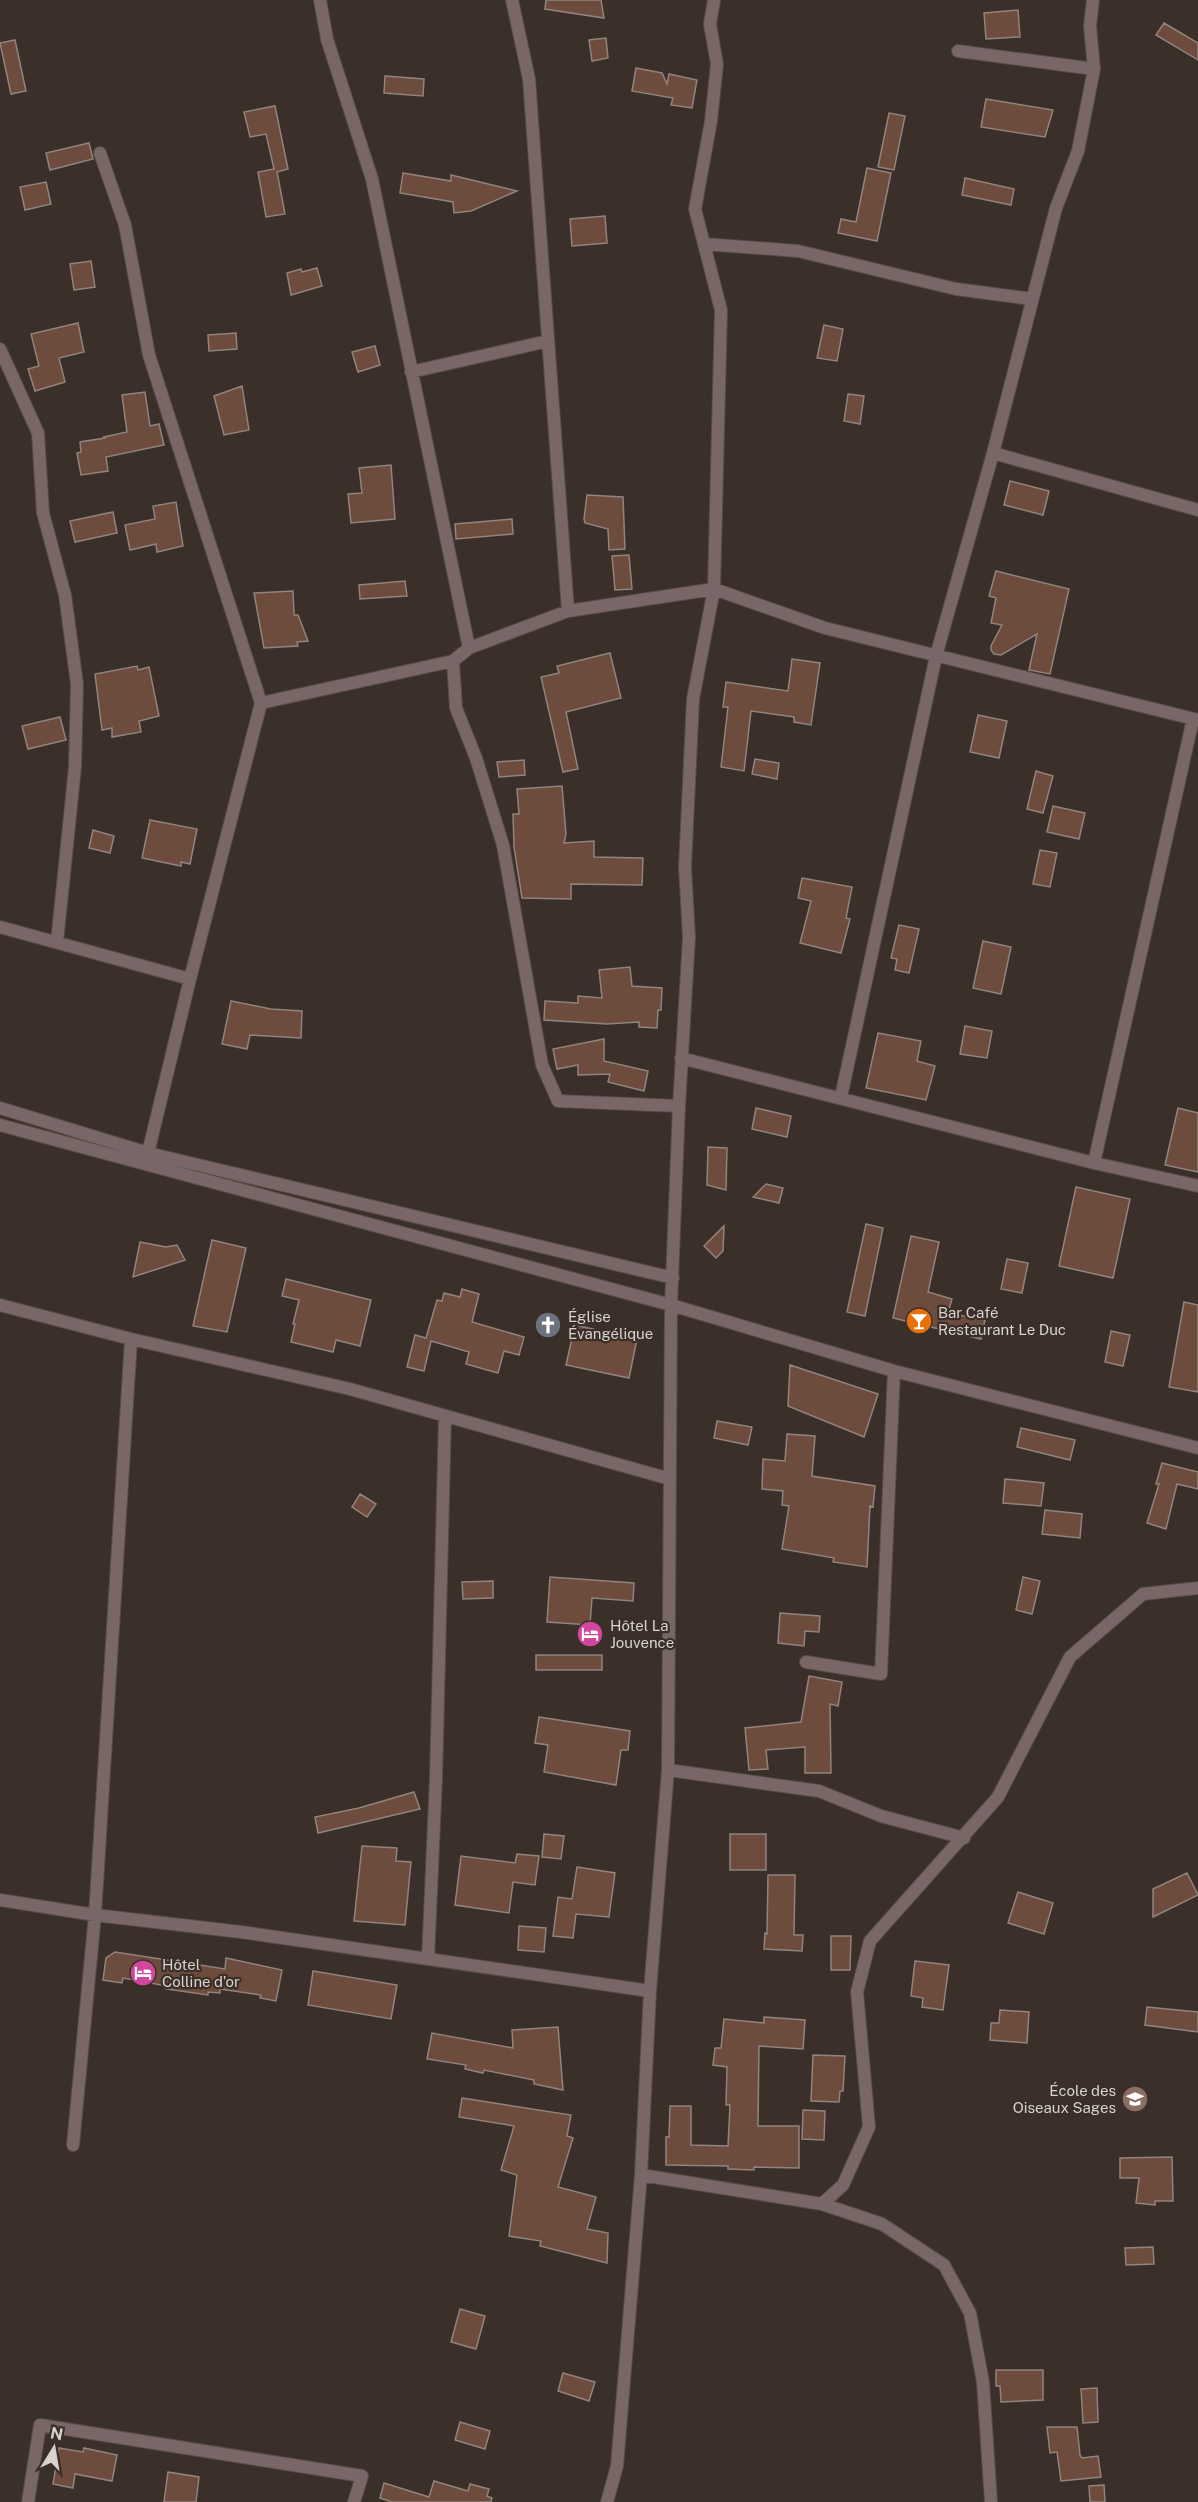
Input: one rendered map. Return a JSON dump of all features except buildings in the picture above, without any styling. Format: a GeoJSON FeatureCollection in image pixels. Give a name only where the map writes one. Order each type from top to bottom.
{"type":"FeatureCollection","features":[{"type":"Feature","properties":{"kind":"street"},"geometry":{"type":"LineString","coordinates":[[320,0],[327,39],[372,179],[469,648]]}},
{"type":"Feature","properties":{"kind":"street"},"geometry":{"type":"LineString","coordinates":[[512,0],[529,79],[568,611]]}},
{"type":"Feature","properties":{"kind":"street"},"geometry":{"type":"LineString","coordinates":[[607,2502],[616,2466],[641,2175],[650,1991],[668,1770],[671,1305],[681,1058],[689,937],[685,867],[693,699],[714,589],[721,310],[695,208],[711,121],[717,64],[710,24],[714,0]]}},
{"type":"Feature","properties":{"kind":"street"},"geometry":{"type":"LineString","coordinates":[[841,1097],[936,656],[993,453],[1056,208],[1078,151],[1094,69],[1090,26],[1093,0]]}},
{"type":"Feature","properties":{"kind":"street"},"geometry":{"type":"LineString","coordinates":[[958,51],[1094,69]]}},
{"type":"Feature","properties":{"kind":"street"},"geometry":{"type":"LineString","coordinates":[[100,153],[125,225],[149,355],[261,703],[148,1153]]}},
{"type":"Feature","properties":{"kind":"street"},"geometry":{"type":"LineString","coordinates":[[704,244],[798,251],[956,289],[1032,299]]}},
{"type":"Feature","properties":{"kind":"street"},"geometry":{"type":"LineString","coordinates":[[411,372],[548,341]]}},
{"type":"Feature","properties":{"kind":"street"},"geometry":{"type":"LineString","coordinates":[[0,349],[38,434],[43,513],[65,594],[77,684],[75,767],[57,942]]}},
{"type":"Feature","properties":{"kind":"street"},"geometry":{"type":"LineString","coordinates":[[993,453],[1198,510]]}},
{"type":"Feature","properties":{"kind":"street"},"geometry":{"type":"LineString","coordinates":[[261,703],[453,661],[469,648],[568,611],[714,589],[825,628],[1196,719],[1094,1162]]}},
{"type":"Feature","properties":{"kind":"street"},"geometry":{"type":"LineString","coordinates":[[453,661],[456,708],[476,758],[502,845],[542,1065],[558,1101],[679,1106]]}},
{"type":"Feature","properties":{"kind":"street"},"geometry":{"type":"LineString","coordinates":[[0,927],[190,979]]}},
{"type":"Feature","properties":{"kind":"street"},"geometry":{"type":"LineString","coordinates":[[681,1058],[1198,1186]]}},
{"type":"Feature","properties":{"kind":"street"},"geometry":{"type":"LineString","coordinates":[[0,1108],[148,1153],[673,1278]]}},
{"type":"Feature","properties":{"kind":"street"},"geometry":{"type":"LineString","coordinates":[[0,1125],[671,1305],[894,1371],[1198,1449]]}},
{"type":"Feature","properties":{"kind":"street"},"geometry":{"type":"LineString","coordinates":[[0,1305],[131,1339],[350,1389],[670,1479]]}},
{"type":"Feature","properties":{"kind":"street"},"geometry":{"type":"LineString","coordinates":[[74,2145],[95,1915],[131,1339]]}},
{"type":"Feature","properties":{"kind":"street"},"geometry":{"type":"LineString","coordinates":[[806,1662],[881,1674],[894,1371]]}},
{"type":"Feature","properties":{"kind":"street"},"geometry":{"type":"LineString","coordinates":[[428,1959],[436,1778],[445,1416]]}},
{"type":"Feature","properties":{"kind":"street"},"geometry":{"type":"LineString","coordinates":[[822,2204],[843,2185],[869,2127],[857,1992],[870,1941],[999,1797],[1071,1657],[1143,1594],[1198,1588]]}},
{"type":"Feature","properties":{"kind":"street"},"geometry":{"type":"LineString","coordinates":[[668,1770],[819,1791],[881,1816],[964,1838]]}},
{"type":"Feature","properties":{"kind":"street"},"geometry":{"type":"LineString","coordinates":[[0,1900],[650,1991]]}},
{"type":"Feature","properties":{"kind":"street"},"geometry":{"type":"LineString","coordinates":[[641,2175],[822,2204],[882,2224],[944,2265],[970,2313],[983,2382],[991,2502]]}},
{"type":"Feature","properties":{"kind":"street"},"geometry":{"type":"LineString","coordinates":[[28,2502],[40,2426],[362,2476],[354,2502]]}},
{"type":"Feature","properties":{"kind":"place","name":"Bar Café Restaurant Le Duc"},"geometry":{"type":"Point","coordinates":[919,1321]}},
{"type":"Feature","properties":{"kind":"place","name":"Église Évangélique"},"geometry":{"type":"Point","coordinates":[548,1325]}},
{"type":"Feature","properties":{"kind":"place","name":"Hôtel La Jouvence"},"geometry":{"type":"Point","coordinates":[590,1634]}},
{"type":"Feature","properties":{"kind":"place","name":"Hôtel Colline d'or"},"geometry":{"type":"Point","coordinates":[143,1973]}},
{"type":"Feature","properties":{"kind":"place","name":"École des Oiseaux Sages"},"geometry":{"type":"Point","coordinates":[1135,2099]}}]}
